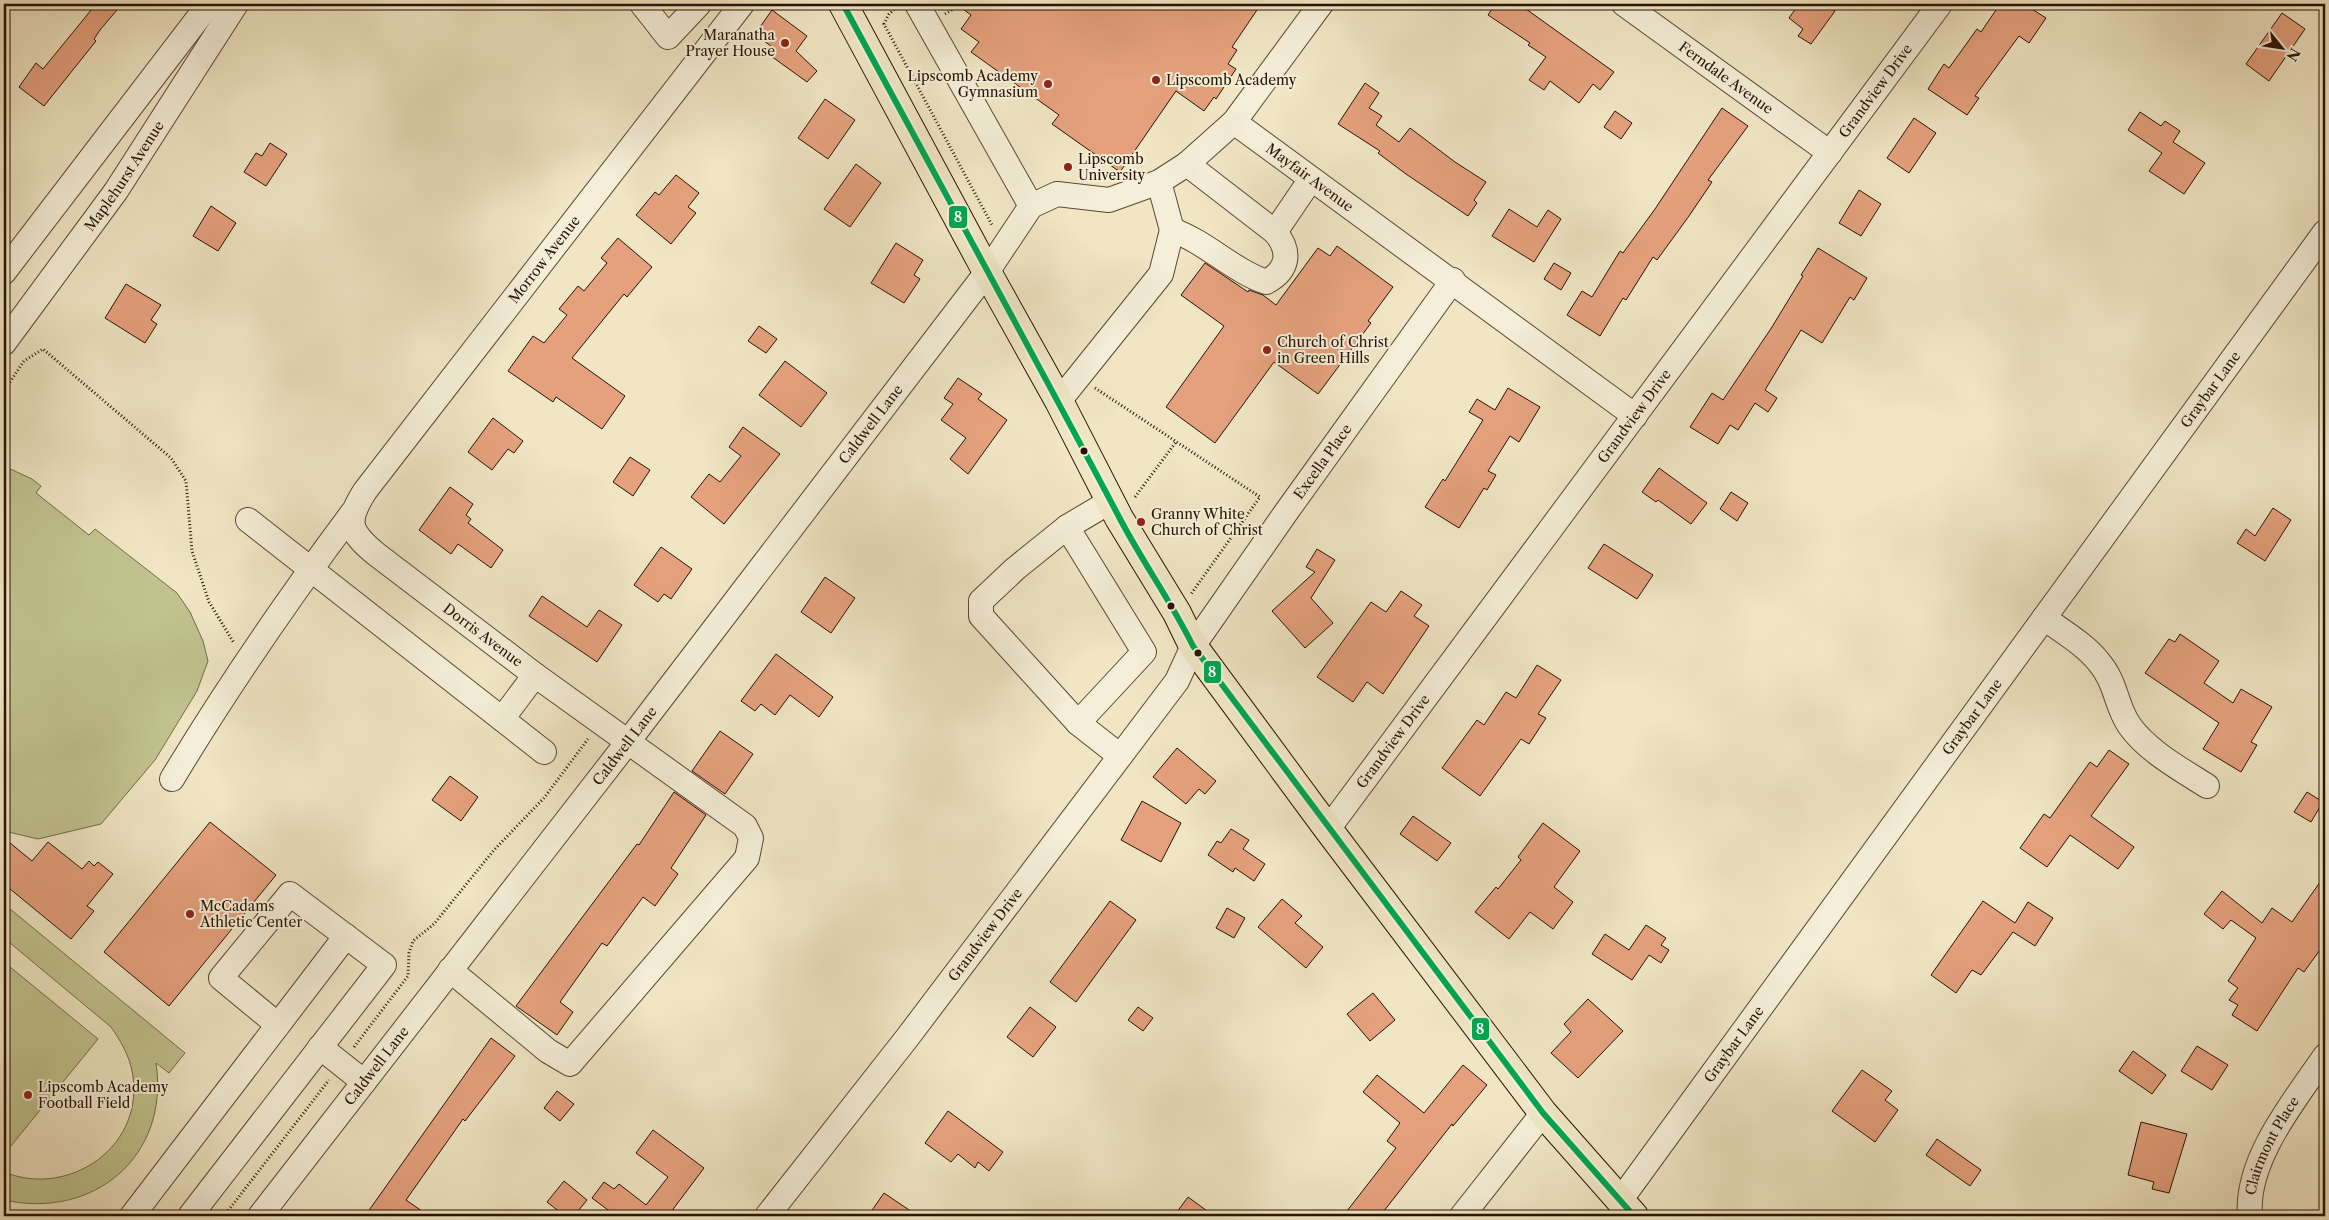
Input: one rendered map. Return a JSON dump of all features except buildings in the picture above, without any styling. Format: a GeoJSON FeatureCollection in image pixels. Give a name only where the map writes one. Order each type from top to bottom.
{"type":"FeatureCollection","features":[{"type":"Feature","properties":{"kind":"main road"},"geometry":{"type":"LineString","coordinates":[[844,4],[986,272],[1059,401],[1115,510],[1177,613],[1194,646],[1328,829],[1543,1114],[1627,1209]]}},
{"type":"Feature","properties":{"kind":"street"},"geometry":{"type":"LineString","coordinates":[[4,272],[209,4]]}},
{"type":"Feature","properties":{"kind":"street","name":"Maplehurst Avenue"},"geometry":{"type":"LineString","coordinates":[[4,343],[116,192],[236,4]]}},
{"type":"Feature","properties":{"kind":"street"},"geometry":{"type":"LineString","coordinates":[[642,4],[668,37],[699,4]]}},
{"type":"Feature","properties":{"kind":"street","name":"Morrow Avenue"},"geometry":{"type":"LineString","coordinates":[[172,778],[221,697],[310,569],[352,516],[365,491],[742,4]]}},
{"type":"Feature","properties":{"kind":"street"},"geometry":{"type":"LineString","coordinates":[[917,4],[1031,206]]}},
{"type":"Feature","properties":{"kind":"street"},"geometry":{"type":"LineString","coordinates":[[986,272],[1031,206],[1057,194],[1108,200],[1159,182],[1187,164],[1234,122],[1321,4]]}},
{"type":"Feature","properties":{"kind":"street","name":"Ferndale Avenue"},"geometry":{"type":"LineString","coordinates":[[1624,4],[1830,153]]}},
{"type":"Feature","properties":{"kind":"street","name":"Grandview Drive"},"geometry":{"type":"LineString","coordinates":[[1328,829],[1940,4]]}},
{"type":"Feature","properties":{"kind":"street","name":"Mayfair Avenue"},"geometry":{"type":"LineString","coordinates":[[1234,122],[1453,280],[1635,416]]}},
{"type":"Feature","properties":{"kind":"street"},"geometry":{"type":"LineString","coordinates":[[1172,230],[1188,235],[1253,278],[1266,282],[1283,269],[1287,255],[1281,240],[1275,232],[1187,164]]}},
{"type":"Feature","properties":{"kind":"street"},"geometry":{"type":"LineString","coordinates":[[1275,232],[1311,179]]}},
{"type":"Feature","properties":{"kind":"street"},"geometry":{"type":"LineString","coordinates":[[1059,401],[1161,274],[1172,230],[1159,182]]}},
{"type":"Feature","properties":{"kind":"street","name":"Graybar Lane"},"geometry":{"type":"LineString","coordinates":[[1627,1209],[2044,618],[2325,232]]}},
{"type":"Feature","properties":{"kind":"street","name":"Caldwell Lane"},"geometry":{"type":"LineString","coordinates":[[260,1216],[627,743],[986,272]]}},
{"type":"Feature","properties":{"kind":"street","name":"Excella Place"},"geometry":{"type":"LineString","coordinates":[[1194,646],[1287,511],[1453,280]]}},
{"type":"Feature","properties":{"kind":"street"},"geometry":{"type":"LineString","coordinates":[[1115,510],[1067,527],[1015,569],[981,601],[981,616],[1078,722],[1120,756]]}},
{"type":"Feature","properties":{"kind":"street","name":"Dorris Avenue"},"geometry":{"type":"LineString","coordinates":[[352,516],[357,535],[368,547],[535,675],[627,743],[745,826],[751,838],[747,858],[570,1064],[548,1051],[450,970]]}},
{"type":"Feature","properties":{"kind":"street"},"geometry":{"type":"LineString","coordinates":[[248,520],[544,752]]}},
{"type":"Feature","properties":{"kind":"street"},"geometry":{"type":"LineString","coordinates":[[1067,527],[1144,652],[1078,722]]}},
{"type":"Feature","properties":{"kind":"street"},"geometry":{"type":"LineString","coordinates":[[2044,618],[2097,660],[2113,681],[2120,708],[2130,726],[2162,758],[2208,786]]}},
{"type":"Feature","properties":{"kind":"street","name":"Grandview Drive"},"geometry":{"type":"LineString","coordinates":[[767,1216],[913,1030],[1177,681],[1194,646]]}},
{"type":"Feature","properties":{"kind":"street"},"geometry":{"type":"LineString","coordinates":[[502,719],[535,675]]}},
{"type":"Feature","properties":{"kind":"street"},"geometry":{"type":"LineString","coordinates":[[190,1216],[384,965],[290,894],[221,978],[278,1025]]}},
{"type":"Feature","properties":{"kind":"street"},"geometry":{"type":"LineString","coordinates":[[132,1216],[346,936]]}},
{"type":"Feature","properties":{"kind":"street"},"geometry":{"type":"LineString","coordinates":[[320,1047],[364,1082]]}},
{"type":"Feature","properties":{"kind":"street","name":"Clairmont Place"},"geometry":{"type":"LineString","coordinates":[[2250,1216],[2254,1180],[2267,1143],[2325,1056]]}},
{"type":"Feature","properties":{"kind":"street"},"geometry":{"type":"LineString","coordinates":[[1462,1216],[1543,1114]]}},
{"type":"Feature","properties":{"kind":"path"},"geometry":{"type":"LineString","coordinates":[[902,4],[889,14],[884,24],[1005,245]]}},
{"type":"Feature","properties":{"kind":"path"},"geometry":{"type":"LineString","coordinates":[[4,391],[24,361],[43,349],[171,458],[186,481],[192,551],[209,602],[236,647]]}},
{"type":"Feature","properties":{"kind":"path"},"geometry":{"type":"LineString","coordinates":[[1078,377],[1260,497],[1177,613]]}},
{"type":"Feature","properties":{"kind":"path"},"geometry":{"type":"LineString","coordinates":[[1115,510],[1176,442]]}},
{"type":"Feature","properties":{"kind":"path"},"geometry":{"type":"LineString","coordinates":[[224,1216],[408,976],[409,953],[413,941],[434,924],[494,850],[544,798],[575,759],[599,722]]}},
{"type":"Feature","properties":{"kind":"green space"},"geometry":{"type":"Polygon","coordinates":[[[4,466],[32,479],[41,486],[36,493],[89,535],[95,529],[177,593],[190,612],[203,641],[208,661],[197,691],[155,760],[101,824],[38,839],[4,831],[4,466]]]}},
{"type":"Feature","properties":{"kind":"green space"},"geometry":{"type":"Polygon","coordinates":[[[4,904],[185,1053],[169,1073],[156,1063],[157,1096],[151,1126],[138,1152],[119,1174],[95,1190],[68,1200],[37,1204],[4,1200],[4,1172],[29,1178],[54,1178],[77,1171],[98,1159],[115,1143],[128,1122],[134,1098],[132,1071],[124,1048],[111,1027],[4,938],[4,904]]]}},
{"type":"Feature","properties":{"kind":"green space","name":"Lipscomb Academy Football Field"},"geometry":{"type":"Polygon","coordinates":[[[4,962],[98,1039],[6,1152],[4,1150],[4,962]]]}},
{"type":"Feature","properties":{"kind":"transit line","name":"8"},"geometry":{"type":"LineString","coordinates":[[843,4],[1127,532],[1193,646],[1543,1113],[1634,1216]]}},
{"type":"Feature","properties":{"kind":"place","name":"Maranatha Prayer House"},"geometry":{"type":"Point","coordinates":[785,43]}},
{"type":"Feature","properties":{"kind":"place","name":"Lipscomb Academy"},"geometry":{"type":"Point","coordinates":[1156,80]}},
{"type":"Feature","properties":{"kind":"place","name":"Lipscomb Academy Gymnasium"},"geometry":{"type":"Point","coordinates":[1048,84]}},
{"type":"Feature","properties":{"kind":"place","name":"Lipscomb University"},"geometry":{"type":"Point","coordinates":[1068,167]}},
{"type":"Feature","properties":{"kind":"place","name":"Church of Christ in Green Hills"},"geometry":{"type":"Point","coordinates":[1267,350]}},
{"type":"Feature","properties":{"kind":"place","name":"Granny White Church of Christ"},"geometry":{"type":"Point","coordinates":[1141,522]}},
{"type":"Feature","properties":{"kind":"place","name":"McCadams Athletic Center"},"geometry":{"type":"Point","coordinates":[190,914]}},
{"type":"Feature","properties":{"kind":"place","name":"Lipscomb Academy Football Field"},"geometry":{"type":"Point","coordinates":[28,1095]}}]}
